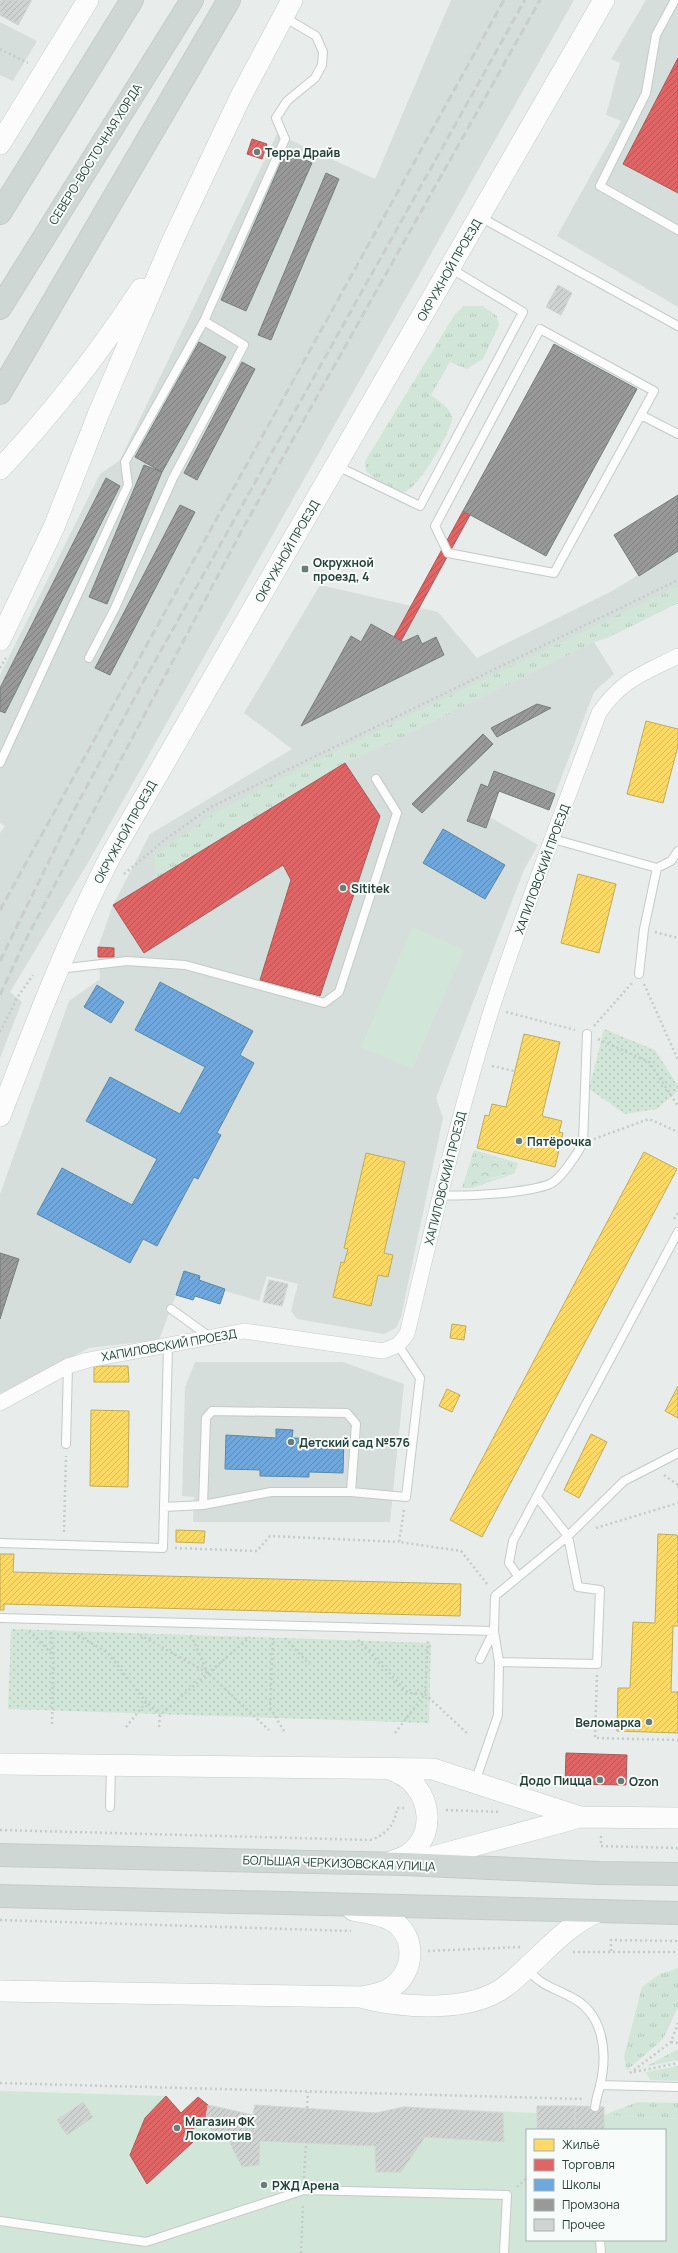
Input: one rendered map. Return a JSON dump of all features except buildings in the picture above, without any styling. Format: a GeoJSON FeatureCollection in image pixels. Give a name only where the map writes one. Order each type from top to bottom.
{"type":"FeatureCollection","features":[{"type":"Feature","properties":{"kind":"main road"},"geometry":{"type":"LineString","coordinates":[[0,212],[132,0]]}},
{"type":"Feature","properties":{"kind":"main road","name":"СЕВЕРО-ВОСТОЧНАЯ ХОРДА"},"geometry":{"type":"LineString","coordinates":[[0,308],[192,0]]}},
{"type":"Feature","properties":{"kind":"main road"},"geometry":{"type":"LineString","coordinates":[[0,393],[229,0]]}},
{"type":"Feature","properties":{"kind":"main road","name":"БОЛЬШАЯ ЧЕРКИЗОВСКАЯ УЛИЦА"},"geometry":{"type":"LineString","coordinates":[[0,1855],[405,1864],[599,1873],[678,1874]]}},
{"type":"Feature","properties":{"kind":"main road"},"geometry":{"type":"LineString","coordinates":[[0,1896],[678,1912]]}},
{"type":"Feature","properties":{"kind":"street"},"geometry":{"type":"LineString","coordinates":[[0,144],[88,0]]}},
{"type":"Feature","properties":{"kind":"street","name":"ОКРУЖНОЙ ПРОЕЗД"},"geometry":{"type":"LineString","coordinates":[[0,1116],[57,969],[84,907],[110,857],[604,0]]}},
{"type":"Feature","properties":{"kind":"street"},"geometry":{"type":"LineString","coordinates":[[0,640],[51,534],[98,415],[172,242],[240,98],[288,8]]}},
{"type":"Feature","properties":{"kind":"street"},"geometry":{"type":"LineString","coordinates":[[0,469],[35,432],[109,338],[172,242]]}},
{"type":"Feature","properties":{"kind":"street","name":"ХАПИЛОВСКИЙ ПРОЕЗД"},"geometry":{"type":"LineString","coordinates":[[0,1404],[68,1366],[88,1360],[244,1331],[383,1351],[398,1345],[407,1334],[440,1195],[476,1062],[493,1007],[599,713],[612,694],[626,683],[678,656]]}},
{"type":"Feature","properties":{"kind":"street"},"geometry":{"type":"LineString","coordinates":[[0,1764],[433,1769],[580,1817]]}},
{"type":"Feature","properties":{"kind":"street"},"geometry":{"type":"LineString","coordinates":[[383,1864],[398,1860],[412,1852],[421,1840],[427,1825],[427,1817],[422,1794],[413,1781],[400,1772],[385,1768]]}},
{"type":"Feature","properties":{"kind":"street"},"geometry":{"type":"LineString","coordinates":[[405,1864],[580,1817],[678,1818]]}},
{"type":"Feature","properties":{"kind":"street"},"geometry":{"type":"LineString","coordinates":[[0,1991],[362,1997],[381,1994],[392,1988],[406,1971],[410,1961],[410,1951],[407,1937],[389,1920],[329,1904]]}},
{"type":"Feature","properties":{"kind":"street"},"geometry":{"type":"LineString","coordinates":[[362,1997],[388,2004],[463,2004],[482,2000],[495,1994],[577,1923],[599,1911]]}},
{"type":"Feature","properties":{"kind":"lane"},"geometry":{"type":"LineString","coordinates":[[675,0],[656,35],[646,93],[600,186],[678,230]]}},
{"type":"Feature","properties":{"kind":"lane"},"geometry":{"type":"LineString","coordinates":[[0,763],[128,485],[125,462],[204,321],[285,139],[276,118],[287,101],[315,78],[322,65],[323,52],[316,36],[288,8]]}},
{"type":"Feature","properties":{"kind":"lane"},"geometry":{"type":"LineString","coordinates":[[480,217],[678,326]]}},
{"type":"Feature","properties":{"kind":"lane"},"geometry":{"type":"LineString","coordinates":[[336,465],[420,506],[523,312],[450,268]]}},
{"type":"Feature","properties":{"kind":"lane"},"geometry":{"type":"LineString","coordinates":[[89,658],[115,608],[173,478],[244,345],[204,321]]}},
{"type":"Feature","properties":{"kind":"lane"},"geometry":{"type":"LineString","coordinates":[[540,329],[654,391],[641,415],[554,573],[448,553],[435,526],[540,329]]}},
{"type":"Feature","properties":{"kind":"lane"},"geometry":{"type":"LineString","coordinates":[[641,415],[678,434]]}},
{"type":"Feature","properties":{"kind":"lane"},"geometry":{"type":"LineString","coordinates":[[57,969],[128,961],[185,965],[324,1003],[339,992],[397,813],[376,779]]}},
{"type":"Feature","properties":{"kind":"lane"},"geometry":{"type":"LineString","coordinates":[[553,839],[657,868],[671,861],[678,851]]}},
{"type":"Feature","properties":{"kind":"lane"},"geometry":{"type":"LineString","coordinates":[[639,974],[644,929],[657,868]]}},
{"type":"Feature","properties":{"kind":"lane"},"geometry":{"type":"LineString","coordinates":[[440,1195],[486,1193],[525,1189],[551,1183],[574,1158],[583,1143],[587,1034]]}},
{"type":"Feature","properties":{"kind":"lane"},"geometry":{"type":"LineString","coordinates":[[518,1576],[509,1563],[513,1541],[678,1232]]}},
{"type":"Feature","properties":{"kind":"lane"},"geometry":{"type":"LineString","coordinates":[[171,1309],[211,1338]]}},
{"type":"Feature","properties":{"kind":"lane"},"geometry":{"type":"LineString","coordinates":[[164,1507],[203,1505],[271,1492],[351,1492],[406,1497],[420,1378],[398,1345]]}},
{"type":"Feature","properties":{"kind":"lane"},"geometry":{"type":"LineString","coordinates":[[0,1543],[163,1548],[168,1346]]}},
{"type":"Feature","properties":{"kind":"lane"},"geometry":{"type":"LineString","coordinates":[[66,1444],[68,1366]]}},
{"type":"Feature","properties":{"kind":"lane"},"geometry":{"type":"LineString","coordinates":[[203,1505],[206,1418],[212,1412],[347,1413],[356,1424],[351,1492]]}},
{"type":"Feature","properties":{"kind":"lane"},"geometry":{"type":"LineString","coordinates":[[475,1782],[498,1715],[499,1662],[494,1631],[495,1596],[568,1536],[624,1481],[678,1453]]}},
{"type":"Feature","properties":{"kind":"lane"},"geometry":{"type":"LineString","coordinates":[[499,1662],[597,1664],[600,1590],[578,1587],[568,1536],[537,1497]]}},
{"type":"Feature","properties":{"kind":"lane"},"geometry":{"type":"LineString","coordinates":[[0,1618],[494,1631]]}},
{"type":"Feature","properties":{"kind":"lane"},"geometry":{"type":"LineString","coordinates":[[480,1659],[494,1631]]}},
{"type":"Feature","properties":{"kind":"lane"},"geometry":{"type":"LineString","coordinates":[[110,1807],[111,1765]]}},
{"type":"Feature","properties":{"kind":"lane"},"geometry":{"type":"LineString","coordinates":[[526,1967],[536,1980],[579,2001],[594,2014],[601,2031],[602,2043],[600,2085],[595,2103]]}},
{"type":"Feature","properties":{"kind":"lane"},"geometry":{"type":"LineString","coordinates":[[600,2085],[678,2087]]}},
{"type":"Feature","properties":{"kind":"lane"},"geometry":{"type":"LineString","coordinates":[[0,2221],[146,2242],[304,2190],[507,2195],[504,2253]]}},
{"type":"Feature","properties":{"kind":"lane"},"geometry":{"type":"LineString","coordinates":[[600,2241],[601,2253]]}},
{"type":"Feature","properties":{"kind":"path"},"geometry":{"type":"LineString","coordinates":[[0,49],[31,65]]}},
{"type":"Feature","properties":{"kind":"path"},"geometry":{"type":"LineString","coordinates":[[120,878],[167,838],[211,806],[678,580]]}},
{"type":"Feature","properties":{"kind":"path"},"geometry":{"type":"LineString","coordinates":[[0,668],[4,661]]}},
{"type":"Feature","properties":{"kind":"path"},"geometry":{"type":"LineString","coordinates":[[644,929],[678,938]]}},
{"type":"Feature","properties":{"kind":"path"},"geometry":{"type":"LineString","coordinates":[[0,1032],[17,998],[35,972]]}},
{"type":"Feature","properties":{"kind":"path"},"geometry":{"type":"LineString","coordinates":[[587,1034],[639,974],[678,1060]]}},
{"type":"Feature","properties":{"kind":"path"},"geometry":{"type":"LineString","coordinates":[[493,1007],[587,1034],[649,1062],[678,1106]]}},
{"type":"Feature","properties":{"kind":"path"},"geometry":{"type":"LineString","coordinates":[[476,1062],[514,1071]]}},
{"type":"Feature","properties":{"kind":"path"},"geometry":{"type":"LineString","coordinates":[[583,1143],[649,1119],[678,1132]]}},
{"type":"Feature","properties":{"kind":"path"},"geometry":{"type":"LineString","coordinates":[[64,1545],[66,1444]]}},
{"type":"Feature","properties":{"kind":"path"},"geometry":{"type":"LineString","coordinates":[[665,1476],[678,1485]]}},
{"type":"Feature","properties":{"kind":"path"},"geometry":{"type":"LineString","coordinates":[[399,1542],[406,1497]]}},
{"type":"Feature","properties":{"kind":"path"},"geometry":{"type":"LineString","coordinates":[[568,1536],[678,1503]]}},
{"type":"Feature","properties":{"kind":"path"},"geometry":{"type":"LineString","coordinates":[[163,1548],[257,1551],[270,1536],[399,1542],[462,1551],[483,1577],[495,1596]]}},
{"type":"Feature","properties":{"kind":"path"},"geometry":{"type":"LineString","coordinates":[[16,1618],[53,1655]]}},
{"type":"Feature","properties":{"kind":"path"},"geometry":{"type":"LineString","coordinates":[[50,1619],[53,1655],[52,1725]]}},
{"type":"Feature","properties":{"kind":"path"},"geometry":{"type":"LineString","coordinates":[[50,1619],[108,1653],[146,1702],[160,1715]]}},
{"type":"Feature","properties":{"kind":"path"},"geometry":{"type":"LineString","coordinates":[[113,1621],[208,1673],[269,1730]]}},
{"type":"Feature","properties":{"kind":"path"},"geometry":{"type":"LineString","coordinates":[[186,1623],[208,1673]]}},
{"type":"Feature","properties":{"kind":"path"},"geometry":{"type":"LineString","coordinates":[[159,1728],[160,1715],[265,1625]]}},
{"type":"Feature","properties":{"kind":"path"},"geometry":{"type":"LineString","coordinates":[[274,1625],[309,1664]]}},
{"type":"Feature","properties":{"kind":"path"},"geometry":{"type":"LineString","coordinates":[[274,1625],[270,1708],[284,1731]]}},
{"type":"Feature","properties":{"kind":"path"},"geometry":{"type":"LineString","coordinates":[[346,1627],[408,1693],[424,1694],[468,1735]]}},
{"type":"Feature","properties":{"kind":"path"},"geometry":{"type":"LineString","coordinates":[[395,1733],[424,1694],[428,1630]]}},
{"type":"Feature","properties":{"kind":"path"},"geometry":{"type":"LineString","coordinates":[[597,1664],[595,1738],[678,1740]]}},
{"type":"Feature","properties":{"kind":"path"},"geometry":{"type":"LineString","coordinates":[[126,1727],[146,1702]]}},
{"type":"Feature","properties":{"kind":"path"},"geometry":{"type":"LineString","coordinates":[[520,1774],[552,1786]]}},
{"type":"Feature","properties":{"kind":"path"},"geometry":{"type":"LineString","coordinates":[[0,1830],[370,1840],[378,1838],[390,1829],[396,1816],[397,1808]]}},
{"type":"Feature","properties":{"kind":"path"},"geometry":{"type":"LineString","coordinates":[[439,1810],[507,1813]]}},
{"type":"Feature","properties":{"kind":"path"},"geometry":{"type":"LineString","coordinates":[[601,1834],[601,1846],[678,1848]]}},
{"type":"Feature","properties":{"kind":"path"},"geometry":{"type":"LineString","coordinates":[[0,1920],[353,1931]]}},
{"type":"Feature","properties":{"kind":"path"},"geometry":{"type":"LineString","coordinates":[[611,1952],[611,1940],[678,1941]]}},
{"type":"Feature","properties":{"kind":"path"},"geometry":{"type":"LineString","coordinates":[[427,1951],[530,1947]]}},
{"type":"Feature","properties":{"kind":"path"},"geometry":{"type":"LineString","coordinates":[[572,1952],[678,1952]]}},
{"type":"Feature","properties":{"kind":"path"},"geometry":{"type":"LineString","coordinates":[[613,2085],[671,2042],[678,2023]]}},
{"type":"Feature","properties":{"kind":"path"},"geometry":{"type":"LineString","coordinates":[[671,2042],[678,2043]]}},
{"type":"Feature","properties":{"kind":"path"},"geometry":{"type":"LineString","coordinates":[[630,2072],[678,2063]]}},
{"type":"Feature","properties":{"kind":"path"},"geometry":{"type":"LineString","coordinates":[[0,2083],[308,2092],[595,2103]]}},
{"type":"Feature","properties":{"kind":"path"},"geometry":{"type":"LineString","coordinates":[[307,2108],[308,2092]]}},
{"type":"Feature","properties":{"kind":"shaded area"},"geometry":{"type":"Polygon","coordinates":[[[451,0],[574,0],[89,861],[10,992],[22,1002],[0,1058],[0,833],[5,826],[0,823],[0,675],[100,474],[120,460],[277,134],[375,179],[451,0]]]}},
{"type":"Feature","properties":{"kind":"shaded area"},"geometry":{"type":"Polygon","coordinates":[[[646,0],[678,0],[678,307],[557,236],[621,121],[606,115],[620,63],[611,59],[646,0]]]}},
{"type":"Feature","properties":{"kind":"shaded area"},"geometry":{"type":"Polygon","coordinates":[[[0,22],[37,41],[13,81],[0,75],[0,22]]]}},
{"type":"Feature","properties":{"kind":"shaded area"},"geometry":{"type":"Polygon","coordinates":[[[678,551],[678,603],[609,637],[594,642],[614,674],[594,692],[549,810],[499,791],[490,817],[538,845],[524,870],[436,1098],[443,1118],[401,1317],[396,1328],[384,1334],[297,1319],[291,1311],[298,1284],[267,1276],[259,1301],[225,1291],[220,1304],[195,1296],[193,1300],[176,1295],[159,1340],[89,1348],[0,1395],[0,1194],[69,1001],[100,979],[98,947],[113,905],[150,834],[292,749],[244,713],[320,585],[438,612],[477,658],[612,591],[678,551]]]}},
{"type":"Feature","properties":{"kind":"shaded area","name":"Детский сад №576"},"geometry":{"type":"Polygon","coordinates":[[[195,1362],[343,1362],[404,1384],[390,1522],[193,1522],[194,1497],[182,1496],[185,1387],[195,1362]]]}},
{"type":"Feature","properties":{"kind":"green space"},"geometry":{"type":"Polygon","coordinates":[[[464,306],[482,306],[497,316],[499,325],[483,359],[467,369],[450,362],[431,395],[451,413],[451,423],[447,433],[434,458],[410,489],[404,492],[393,491],[384,486],[366,471],[365,461],[455,314],[464,306]]]}},
{"type":"Feature","properties":{"kind":"green space"},"geometry":{"type":"Polygon","coordinates":[[[678,586],[678,603],[609,637],[594,642],[386,745],[345,763],[156,878],[154,856],[215,813],[307,765],[678,586]]]}},
{"type":"Feature","properties":{"kind":"green space"},"geometry":{"type":"Polygon","coordinates":[[[413,927],[464,950],[412,1069],[361,1047],[413,927]]]}},
{"type":"Feature","properties":{"kind":"green space"},"geometry":{"type":"Polygon","coordinates":[[[604,1029],[655,1050],[678,1086],[678,1091],[657,1109],[625,1114],[589,1089],[604,1029]]]}},
{"type":"Feature","properties":{"kind":"green space"},"geometry":{"type":"Polygon","coordinates":[[[474,1150],[518,1163],[515,1173],[472,1188],[462,1188],[474,1150]],[[485,1158],[471,1172],[466,1181],[493,1179],[505,1175],[497,1160],[485,1158]]]}},
{"type":"Feature","properties":{"kind":"green space"},"geometry":{"type":"Polygon","coordinates":[[[478,1154],[509,1165],[511,1170],[470,1186],[466,1181],[478,1154]]]}},
{"type":"Feature","properties":{"kind":"green space"},"geometry":{"type":"Polygon","coordinates":[[[11,1629],[431,1643],[429,1723],[8,1709],[11,1629]]]}},
{"type":"Feature","properties":{"kind":"green space"},"geometry":{"type":"Polygon","coordinates":[[[678,1968],[678,2007],[663,2039],[627,2070],[624,2057],[642,1987],[660,1974],[678,1968]]]}},
{"type":"Feature","properties":{"kind":"green space"},"geometry":{"type":"Polygon","coordinates":[[[678,2049],[678,2060],[647,2066],[678,2049]]]}},
{"type":"Feature","properties":{"kind":"green space"},"geometry":{"type":"Polygon","coordinates":[[[678,2066],[678,2081],[650,2080],[646,2072],[678,2066]]]}},
{"type":"Feature","properties":{"kind":"green space","name":"РЖД Арена"},"geometry":{"type":"Polygon","coordinates":[[[0,2091],[166,2096],[181,2113],[198,2097],[208,2105],[253,2115],[255,2105],[376,2113],[404,2107],[537,2113],[537,2106],[604,2107],[604,2115],[678,2119],[678,2253],[0,2253],[0,2091]]]}},
{"type":"Feature","properties":{"kind":"green space"},"geometry":{"type":"Polygon","coordinates":[[[638,2102],[678,2103],[678,2119],[604,2115],[638,2102]]]}},
{"type":"Feature","properties":{"kind":"railway"},"geometry":{"type":"LineString","coordinates":[[0,910],[504,0]]}},
{"type":"Feature","properties":{"kind":"railway"},"geometry":{"type":"LineString","coordinates":[[0,961],[72,814],[140,688],[525,0]]}},
{"type":"Feature","properties":{"kind":"railway"},"geometry":{"type":"LineString","coordinates":[[0,995],[24,943],[242,530],[540,0]]}},
{"type":"Feature","properties":{"kind":"place","name":"Терра Драйв"},"geometry":{"type":"Point","coordinates":[257,152]}},
{"type":"Feature","properties":{"kind":"place","name":"Окружной проезд, 4"},"geometry":{"type":"Point","coordinates":[305,569]}},
{"type":"Feature","properties":{"kind":"place","name":"Sititek"},"geometry":{"type":"Point","coordinates":[343,888]}},
{"type":"Feature","properties":{"kind":"place","name":"Пятёрочка"},"geometry":{"type":"Point","coordinates":[519,1141]}},
{"type":"Feature","properties":{"kind":"place","name":"Детский сад №576"},"geometry":{"type":"Point","coordinates":[291,1442]}},
{"type":"Feature","properties":{"kind":"place","name":"Веломарка"},"geometry":{"type":"Point","coordinates":[649,1722]}},
{"type":"Feature","properties":{"kind":"place","name":"Додо Пицца"},"geometry":{"type":"Point","coordinates":[600,1780]}},
{"type":"Feature","properties":{"kind":"place","name":"Ozon"},"geometry":{"type":"Point","coordinates":[621,1781]}},
{"type":"Feature","properties":{"kind":"place","name":"Магазин ФК Локомотив"},"geometry":{"type":"Point","coordinates":[177,2128]}},
{"type":"Feature","properties":{"kind":"place","name":"РЖД Арена"},"geometry":{"type":"Point","coordinates":[264,2185]}}]}
